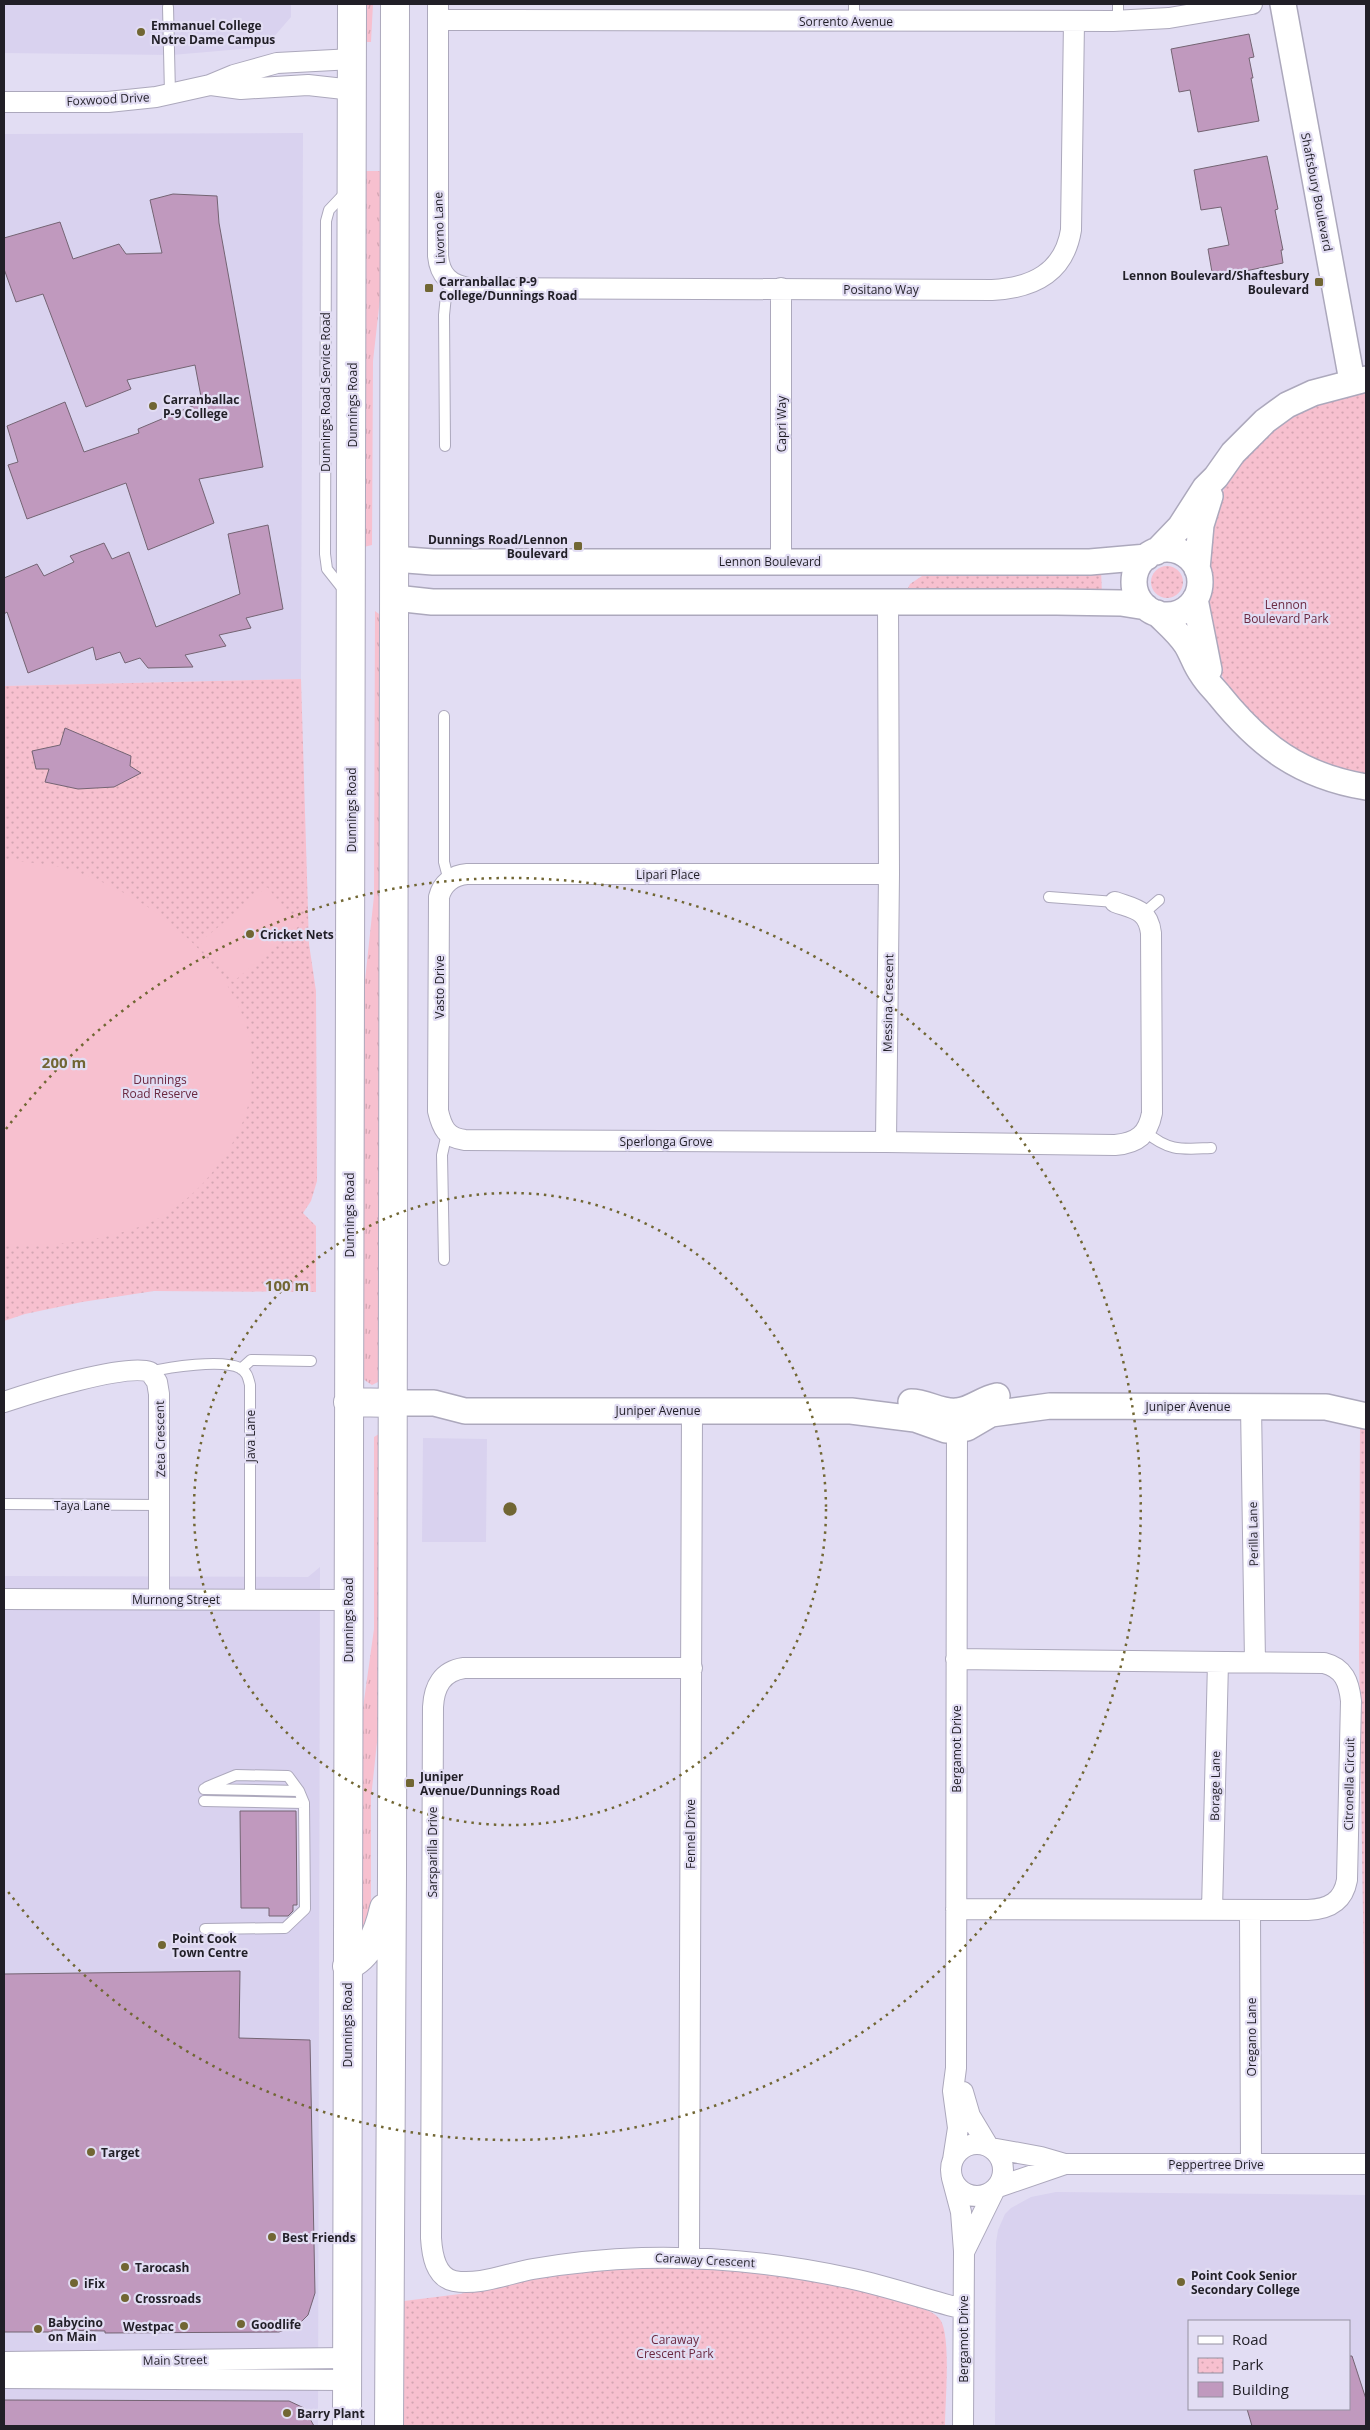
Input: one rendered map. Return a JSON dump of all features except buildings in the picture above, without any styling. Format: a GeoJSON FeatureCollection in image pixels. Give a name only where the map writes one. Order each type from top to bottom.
{"type":"FeatureCollection","features":[{"type":"Feature","properties":{"kind":"main road","name":"Dunnings Road"},"geometry":{"type":"LineString","coordinates":[[347,2426],[352,4]]}},
{"type":"Feature","properties":{"kind":"main road"},"geometry":{"type":"LineString","coordinates":[[389,2426],[392,1875],[395,4]]}},
{"type":"Feature","properties":{"kind":"main road"},"geometry":{"type":"LineString","coordinates":[[353,59],[394,64]]}},
{"type":"Feature","properties":{"kind":"main road"},"geometry":{"type":"LineString","coordinates":[[353,90],[394,92]]}},
{"type":"Feature","properties":{"kind":"main road"},"geometry":{"type":"LineString","coordinates":[[352,557],[394,559]]}},
{"type":"Feature","properties":{"kind":"main road"},"geometry":{"type":"LineString","coordinates":[[352,595],[394,598]]}},
{"type":"Feature","properties":{"kind":"main road"},"geometry":{"type":"LineString","coordinates":[[348,1411],[393,1412]]}},
{"type":"Feature","properties":{"kind":"main road"},"geometry":{"type":"LineString","coordinates":[[347,1966],[356,1962],[373,1941],[392,1875]]}},
{"type":"Feature","properties":{"kind":"main road"},"geometry":{"type":"LineString","coordinates":[[347,2369],[389,2370]]}},
{"type":"Feature","properties":{"kind":"street","name":"Sorrento Avenue"},"geometry":{"type":"LineString","coordinates":[[438,12],[986,13],[1074,21],[1118,12],[1169,18],[1252,4]]}},
{"type":"Feature","properties":{"kind":"street","name":"Shaftsbury Boulevard"},"geometry":{"type":"LineString","coordinates":[[1283,4],[1359,380]]}},
{"type":"Feature","properties":{"kind":"street","name":"Livorno Lane"},"geometry":{"type":"LineString","coordinates":[[438,12],[438,256],[442,273],[452,282]]}},
{"type":"Feature","properties":{"kind":"street","name":"Positano Way"},"geometry":{"type":"LineString","coordinates":[[452,282],[469,288],[1009,289],[1029,283],[1049,271],[1065,253],[1071,230],[1074,21]]}},
{"type":"Feature","properties":{"kind":"street","name":"Foxwood Drive"},"geometry":{"type":"LineString","coordinates":[[4,102],[108,102],[170,94],[210,85],[234,75],[278,63],[353,59]]}},
{"type":"Feature","properties":{"kind":"street","name":"Foxwood Drive"},"geometry":{"type":"LineString","coordinates":[[210,85],[240,89],[308,85],[353,90]]}},
{"type":"Feature","properties":{"kind":"street","name":"Capri Way"},"geometry":{"type":"LineString","coordinates":[[781,288],[781,560]]}},
{"type":"Feature","properties":{"kind":"street"},"geometry":{"type":"LineString","coordinates":[[1359,380],[1328,387],[1301,398],[1265,421],[1233,453],[1216,477],[1205,488],[1180,527],[1137,571],[1135,582],[1137,593],[1186,644],[1203,676],[1255,736],[1291,762],[1331,780],[1366,787]]}},
{"type":"Feature","properties":{"kind":"street"},"geometry":{"type":"LineString","coordinates":[[1216,477],[1201,525],[1197,570],[1200,584],[1196,599],[1204,653],[1209,672],[1219,695]]}},
{"type":"Feature","properties":{"kind":"street"},"geometry":{"type":"LineString","coordinates":[[1152,554],[1167,550],[1178,552],[1187,557],[1197,570]]}},
{"type":"Feature","properties":{"kind":"street","name":"Lennon Boulevard"},"geometry":{"type":"LineString","coordinates":[[394,559],[432,562],[781,560],[1097,562],[1152,554]]}},
{"type":"Feature","properties":{"kind":"street"},"geometry":{"type":"LineString","coordinates":[[888,602],[889,562]]}},
{"type":"Feature","properties":{"kind":"street"},"geometry":{"type":"LineString","coordinates":[[394,598],[432,602],[1121,603],[1170,615],[1179,613],[1196,599]]}},
{"type":"Feature","properties":{"kind":"street","name":"Messina Crescent"},"geometry":{"type":"LineString","coordinates":[[886,1142],[889,874],[888,602]]}},
{"type":"Feature","properties":{"kind":"street","name":"Lipari Place"},"geometry":{"type":"LineString","coordinates":[[450,881],[458,876],[467,874],[889,874]]}},
{"type":"Feature","properties":{"kind":"street","name":"Vasto Drive"},"geometry":{"type":"LineString","coordinates":[[447,1133],[438,1111],[439,897],[442,888],[450,881]]}},
{"type":"Feature","properties":{"kind":"street"},"geometry":{"type":"LineString","coordinates":[[886,1142],[1116,1145],[1135,1141],[1146,1132],[1152,1113],[1150,923],[1152,907],[1114,902]]}},
{"type":"Feature","properties":{"kind":"street","name":"Sperlonga Grove"},"geometry":{"type":"LineString","coordinates":[[447,1133],[454,1138],[465,1140],[886,1142]]}},
{"type":"Feature","properties":{"kind":"street"},"geometry":{"type":"LineString","coordinates":[[4,1402],[80,1379],[135,1371],[150,1372]]}},
{"type":"Feature","properties":{"kind":"street","name":"Zeta Crescent"},"geometry":{"type":"LineString","coordinates":[[150,1372],[157,1382],[159,1394],[159,1599]]}},
{"type":"Feature","properties":{"kind":"street","name":"Juniper Avenue"},"geometry":{"type":"LineString","coordinates":[[1326,1407],[1366,1398]]}},
{"type":"Feature","properties":{"kind":"street","name":"Juniper Avenue"},"geometry":{"type":"LineString","coordinates":[[393,1412],[434,1404],[464,1411],[851,1411],[878,1416],[906,1417],[946,1430],[957,1421],[967,1428],[991,1414],[1050,1406],[1326,1407],[1366,1416]]}},
{"type":"Feature","properties":{"kind":"street","name":"Perilla Lane"},"geometry":{"type":"LineString","coordinates":[[1251,1406],[1255,1662]]}},
{"type":"Feature","properties":{"kind":"street","name":"Fennel Drive"},"geometry":{"type":"LineString","coordinates":[[688,2257],[692,1410]]}},
{"type":"Feature","properties":{"kind":"street","name":"Bergamot Drive"},"geometry":{"type":"LineString","coordinates":[[957,1421],[956,2068],[953,2091],[958,2138],[953,2169],[961,2212],[964,2251],[963,2426]]}},
{"type":"Feature","properties":{"kind":"street","name":"Murnong Street"},"geometry":{"type":"LineString","coordinates":[[4,1599],[348,1600]]}},
{"type":"Feature","properties":{"kind":"street","name":"Citronella Circuit"},"geometry":{"type":"LineString","coordinates":[[956,1659],[1320,1662],[1340,1669],[1345,1677],[1351,1701],[1347,1880],[1342,1896],[1333,1904],[1317,1909],[1250,1910],[956,1908]]}},
{"type":"Feature","properties":{"kind":"street","name":"Borage Lane"},"geometry":{"type":"LineString","coordinates":[[1212,1910],[1218,1662]]}},
{"type":"Feature","properties":{"kind":"street","name":"Sarsparilla Drive"},"geometry":{"type":"LineString","coordinates":[[445,2277],[436,2266],[431,2238],[433,1707],[436,1689],[439,1682],[448,1673],[464,1668],[692,1668]]}},
{"type":"Feature","properties":{"kind":"street","name":"Oregano Lane"},"geometry":{"type":"LineString","coordinates":[[1250,1910],[1251,2164]]}},
{"type":"Feature","properties":{"kind":"street","name":"Bergamot Drive"},"geometry":{"type":"LineString","coordinates":[[956,2068],[970,2116],[990,2147]]}},
{"type":"Feature","properties":{"kind":"street"},"geometry":{"type":"LineString","coordinates":[[980,2144],[990,2147],[1000,2156],[1003,2164],[1003,2176],[996,2189],[981,2196],[968,2195],[957,2187],[953,2169],[958,2153],[968,2146],[980,2144]]}},
{"type":"Feature","properties":{"kind":"street","name":"Peppertree Drive"},"geometry":{"type":"LineString","coordinates":[[990,2147],[1041,2157],[1065,2164],[1366,2164]]}},
{"type":"Feature","properties":{"kind":"street","name":"Peppertree Drive"},"geometry":{"type":"LineString","coordinates":[[996,2189],[1065,2164]]}},
{"type":"Feature","properties":{"kind":"street","name":"Bergamot Drive"},"geometry":{"type":"LineString","coordinates":[[964,2251],[996,2189]]}},
{"type":"Feature","properties":{"kind":"street","name":"Caraway Crescent"},"geometry":{"type":"LineString","coordinates":[[445,2277],[464,2282],[586,2262],[688,2257],[760,2263],[810,2271],[855,2280],[963,2309]]}},
{"type":"Feature","properties":{"kind":"street","name":"Main Street"},"geometry":{"type":"LineString","coordinates":[[4,2362],[347,2369]]}},
{"type":"Feature","properties":{"kind":"street","name":"Main Street"},"geometry":{"type":"LineString","coordinates":[[4,2378],[347,2369]]}},
{"type":"Feature","properties":{"kind":"lane"},"geometry":{"type":"LineString","coordinates":[[168,7],[170,94]]}},
{"type":"Feature","properties":{"kind":"lane","name":"Dunnings Road Service Road"},"geometry":{"type":"LineString","coordinates":[[352,187],[329,210],[326,221],[325,554],[327,569],[331,576],[346,594],[352,595]]}},
{"type":"Feature","properties":{"kind":"lane"},"geometry":{"type":"LineString","coordinates":[[445,446],[444,315],[446,296],[452,282]]}},
{"type":"Feature","properties":{"kind":"lane"},"geometry":{"type":"LineString","coordinates":[[444,716],[443,856],[445,869],[450,881]]}},
{"type":"Feature","properties":{"kind":"lane"},"geometry":{"type":"LineString","coordinates":[[1049,897],[1114,902]]}},
{"type":"Feature","properties":{"kind":"lane"},"geometry":{"type":"LineString","coordinates":[[1146,1132],[1155,1140],[1172,1149],[1212,1148]]}},
{"type":"Feature","properties":{"kind":"lane"},"geometry":{"type":"LineString","coordinates":[[444,1260],[442,1155],[447,1133]]}},
{"type":"Feature","properties":{"kind":"lane"},"geometry":{"type":"LineString","coordinates":[[150,1372],[174,1366],[230,1365],[241,1369],[251,1360],[311,1361]]}},
{"type":"Feature","properties":{"kind":"lane","name":"Java Lane"},"geometry":{"type":"LineString","coordinates":[[241,1369],[248,1375],[250,1384],[250,1600]]}},
{"type":"Feature","properties":{"kind":"lane","name":"Taya Lane"},"geometry":{"type":"LineString","coordinates":[[4,1504],[160,1505]]}},
{"type":"Feature","properties":{"kind":"lane"},"geometry":{"type":"LineString","coordinates":[[205,1929],[285,1928],[305,1908],[304,1803],[298,1791],[288,1776],[236,1775],[204,1789],[298,1791]]}},
{"type":"Feature","properties":{"kind":"lane"},"geometry":{"type":"LineString","coordinates":[[204,1801],[304,1803]]}},
{"type":"Feature","properties":{"kind":"shaded area","name":"Emmanuel College Notre Dame Campus"},"geometry":{"type":"Polygon","coordinates":[[[4,4],[291,4],[291,17],[265,47],[172,55],[4,53],[4,4]]]}},
{"type":"Feature","properties":{"kind":"shaded area","name":"Carranballac P-9 College"},"geometry":{"type":"Polygon","coordinates":[[[303,133],[301,679],[4,686],[4,134],[303,133]]]}},
{"type":"Feature","properties":{"kind":"shaded area"},"geometry":{"type":"Polygon","coordinates":[[[423,1438],[487,1439],[486,1542],[422,1542],[423,1438]]]}},
{"type":"Feature","properties":{"kind":"shaded area","name":"Point Cook Town Centre"},"geometry":{"type":"Polygon","coordinates":[[[320,1567],[318,2426],[4,2426],[4,1576],[308,1577],[320,1567]]]}},
{"type":"Feature","properties":{"kind":"shaded area","name":"Point Cook Senior Secondary College"},"geometry":{"type":"Polygon","coordinates":[[[1056,2192],[1366,2195],[1366,2426],[995,2426],[996,2243],[998,2230],[1005,2214],[1011,2208],[1031,2197],[1056,2192]]]}},
{"type":"Feature","properties":{"kind":"green space"},"geometry":{"type":"Polygon","coordinates":[[[365,4],[373,4],[371,42],[365,40],[365,4]]]}},
{"type":"Feature","properties":{"kind":"green space"},"geometry":{"type":"Polygon","coordinates":[[[365,171],[385,171],[384,263],[373,361],[372,545],[364,547],[365,171]]]}},
{"type":"Feature","properties":{"kind":"green space","name":"Lennon Boulevard Park"},"geometry":{"type":"Polygon","coordinates":[[[1366,392],[1366,774],[1345,770],[1301,752],[1259,723],[1242,706],[1228,687],[1215,653],[1206,606],[1209,581],[1205,558],[1210,530],[1226,486],[1246,456],[1268,434],[1305,410],[1324,402],[1366,392]]]}},
{"type":"Feature","properties":{"kind":"green space"},"geometry":{"type":"Polygon","coordinates":[[[1167,566],[1178,571],[1183,582],[1178,593],[1167,598],[1156,593],[1151,582],[1156,571],[1167,566]]]}},
{"type":"Feature","properties":{"kind":"green space"},"geometry":{"type":"Polygon","coordinates":[[[1101,570],[1102,594],[907,590],[910,584],[925,574],[1101,570]]]}},
{"type":"Feature","properties":{"kind":"green space"},"geometry":{"type":"Polygon","coordinates":[[[375,611],[383,617],[381,1376],[378,1382],[372,1385],[363,1379],[362,1372],[363,999],[374,896],[375,611]]]}},
{"type":"Feature","properties":{"kind":"green space","name":"Dunnings Road Reserve"},"geometry":{"type":"Polygon","coordinates":[[[301,679],[309,944],[316,991],[317,1181],[311,1201],[303,1213],[316,1226],[316,1292],[154,1291],[82,1302],[25,1314],[4,1321],[4,686],[301,679]]]}},
{"type":"Feature","properties":{"kind":"green space"},"geometry":{"type":"Polygon","coordinates":[[[4,860],[60,867],[120,890],[149,908],[177,929],[202,952],[223,979],[239,1007],[249,1037],[252,1057],[252,1078],[247,1110],[237,1136],[216,1168],[190,1196],[159,1218],[142,1226],[91,1240],[39,1245],[4,1244],[4,860]]]}},
{"type":"Feature","properties":{"kind":"green space","name":"Cricket Nets"},"geometry":{"type":"Polygon","coordinates":[[[267,887],[299,926],[233,982],[200,942],[267,887]]]}},
{"type":"Feature","properties":{"kind":"green space"},"geometry":{"type":"Polygon","coordinates":[[[1360,1424],[1366,1424],[1366,2108],[1359,1654],[1360,1424]]]}},
{"type":"Feature","properties":{"kind":"green space"},"geometry":{"type":"Polygon","coordinates":[[[379,1434],[381,1435],[383,1687],[371,1798],[371,1910],[362,1932],[363,1708],[374,1629],[374,1437],[379,1434]]]}},
{"type":"Feature","properties":{"kind":"green space","name":"Caraway Crescent Park"},"geometry":{"type":"Polygon","coordinates":[[[632,2267],[736,2271],[804,2279],[871,2293],[934,2314],[941,2321],[946,2342],[945,2426],[404,2426],[404,2301],[460,2294],[546,2275],[632,2267]]]}},
{"type":"Feature","properties":{"kind":"place","name":"Emmanuel College Notre Dame Campus"},"geometry":{"type":"Point","coordinates":[141,32]}},
{"type":"Feature","properties":{"kind":"place","name":"Lennon Boulevard/Shaftesbury Boulevard"},"geometry":{"type":"Point","coordinates":[1319,282]}},
{"type":"Feature","properties":{"kind":"place","name":"Carranballac P-9 College/Dunnings Road"},"geometry":{"type":"Point","coordinates":[429,288]}},
{"type":"Feature","properties":{"kind":"place","name":"Carranballac P-9 College"},"geometry":{"type":"Point","coordinates":[153,406]}},
{"type":"Feature","properties":{"kind":"place","name":"Dunnings Road/Lennon Boulevard"},"geometry":{"type":"Point","coordinates":[578,546]}},
{"type":"Feature","properties":{"kind":"place","name":"Cricket Nets"},"geometry":{"type":"Point","coordinates":[250,934]}},
{"type":"Feature","properties":{"kind":"place","name":"Juniper Avenue/Dunnings Road"},"geometry":{"type":"Point","coordinates":[410,1783]}},
{"type":"Feature","properties":{"kind":"place","name":"Point Cook Town Centre"},"geometry":{"type":"Point","coordinates":[162,1945]}},
{"type":"Feature","properties":{"kind":"place","name":"Target"},"geometry":{"type":"Point","coordinates":[91,2152]}},
{"type":"Feature","properties":{"kind":"place","name":"Best Friends"},"geometry":{"type":"Point","coordinates":[272,2237]}},
{"type":"Feature","properties":{"kind":"place","name":"Tarocash"},"geometry":{"type":"Point","coordinates":[125,2267]}},
{"type":"Feature","properties":{"kind":"place","name":"Point Cook Senior Secondary College"},"geometry":{"type":"Point","coordinates":[1181,2282]}},
{"type":"Feature","properties":{"kind":"place","name":"iFix"},"geometry":{"type":"Point","coordinates":[74,2283]}},
{"type":"Feature","properties":{"kind":"place","name":"Crossroads"},"geometry":{"type":"Point","coordinates":[125,2298]}},
{"type":"Feature","properties":{"kind":"place","name":"Goodlife"},"geometry":{"type":"Point","coordinates":[241,2324]}},
{"type":"Feature","properties":{"kind":"place","name":"Westpac"},"geometry":{"type":"Point","coordinates":[184,2326]}},
{"type":"Feature","properties":{"kind":"place","name":"Babycino on Main"},"geometry":{"type":"Point","coordinates":[38,2329]}},
{"type":"Feature","properties":{"kind":"place","name":"Barry Plant"},"geometry":{"type":"Point","coordinates":[287,2413]}}]}
